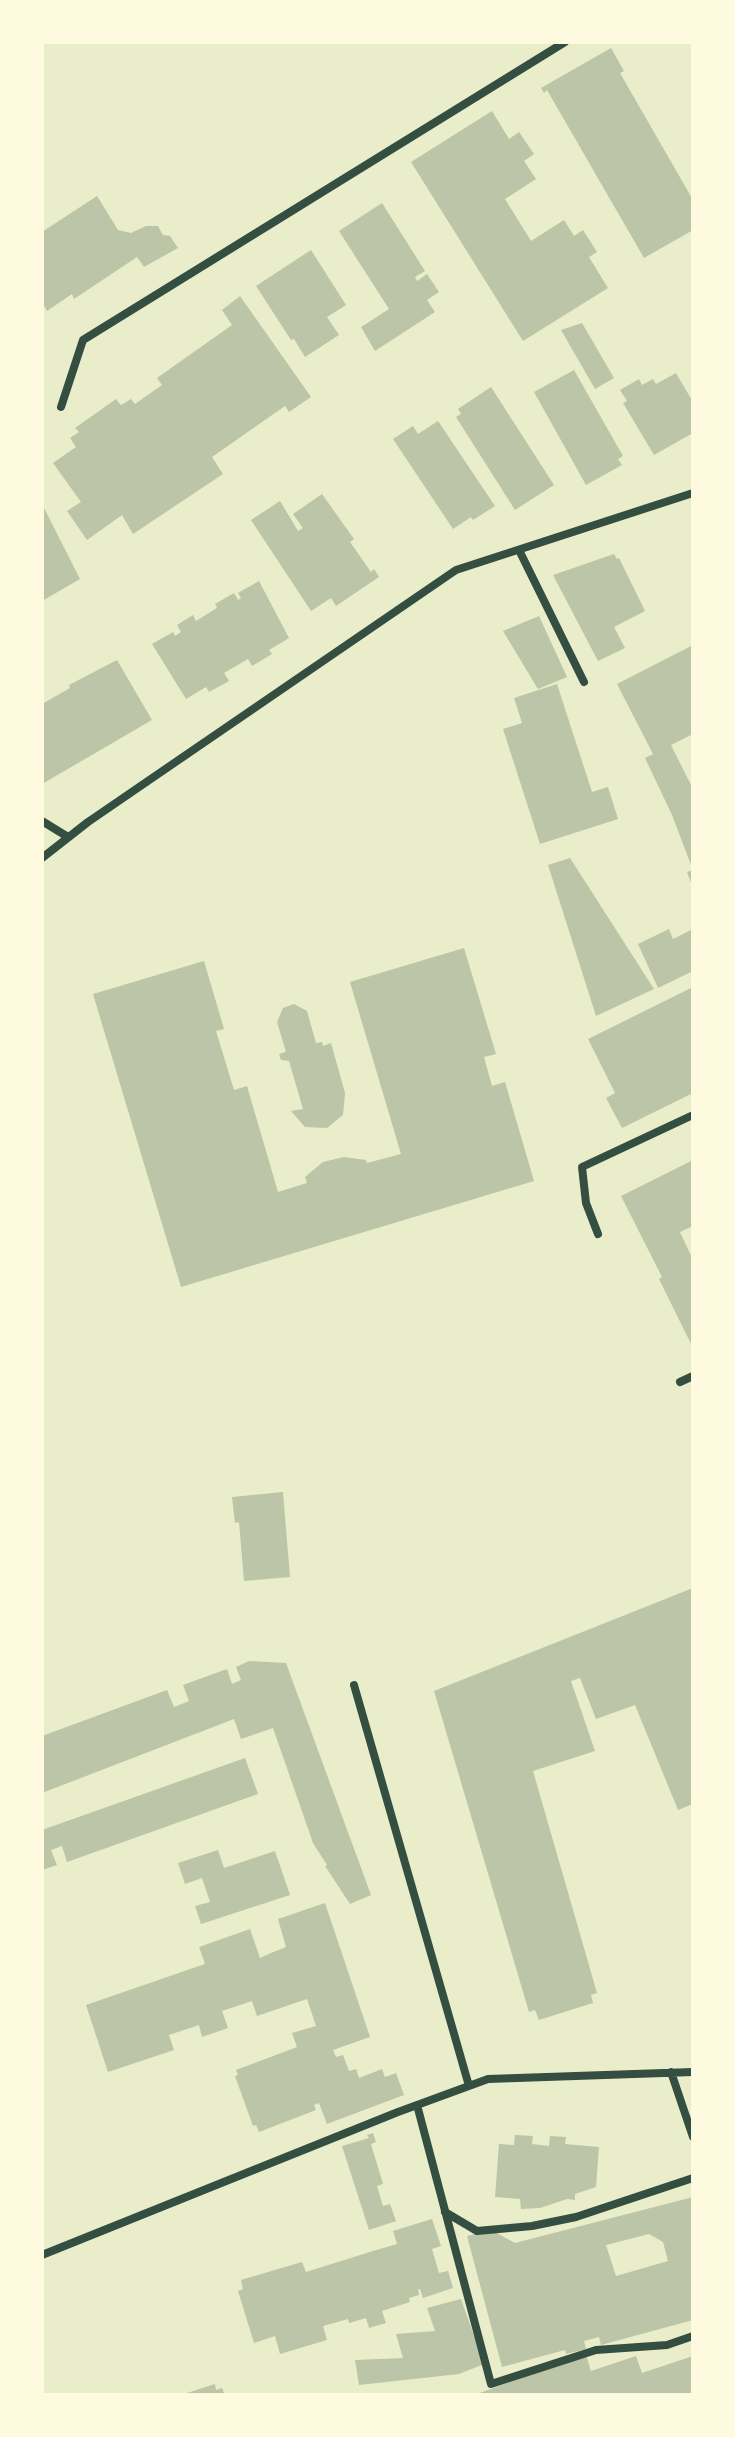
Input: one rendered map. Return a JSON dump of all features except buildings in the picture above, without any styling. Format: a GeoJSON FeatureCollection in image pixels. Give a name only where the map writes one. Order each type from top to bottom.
{"type":"FeatureCollection","features":[{"type":"Feature","properties":{"kind":"street"},"geometry":{"type":"LineString","coordinates":[[61,407],[83,340],[565,42]]}},
{"type":"Feature","properties":{"kind":"street"},"geometry":{"type":"LineString","coordinates":[[42,858],[456,570],[693,493]]}},
{"type":"Feature","properties":{"kind":"street"},"geometry":{"type":"LineString","coordinates":[[519,550],[584,682]]}},
{"type":"Feature","properties":{"kind":"street"},"geometry":{"type":"LineString","coordinates":[[42,821],[68,837]]}},
{"type":"Feature","properties":{"kind":"street"},"geometry":{"type":"LineString","coordinates":[[598,1234],[586,1203],[582,1167],[693,1115]]}},
{"type":"Feature","properties":{"kind":"street"},"geometry":{"type":"LineString","coordinates":[[680,1382],[693,1376]]}},
{"type":"Feature","properties":{"kind":"street"},"geometry":{"type":"LineString","coordinates":[[354,1685],[469,2086]]}},
{"type":"Feature","properties":{"kind":"street"},"geometry":{"type":"LineString","coordinates":[[671,2072],[693,2137]]}},
{"type":"Feature","properties":{"kind":"street"},"geometry":{"type":"LineString","coordinates":[[42,2255],[488,2079],[693,2072]]}},
{"type":"Feature","properties":{"kind":"street"},"geometry":{"type":"LineString","coordinates":[[417,2105],[491,2384],[596,2350],[667,2345],[693,2336]]}},
{"type":"Feature","properties":{"kind":"street"},"geometry":{"type":"LineString","coordinates":[[444,2212],[477,2231],[532,2226],[576,2217],[693,2178]]}}]}
